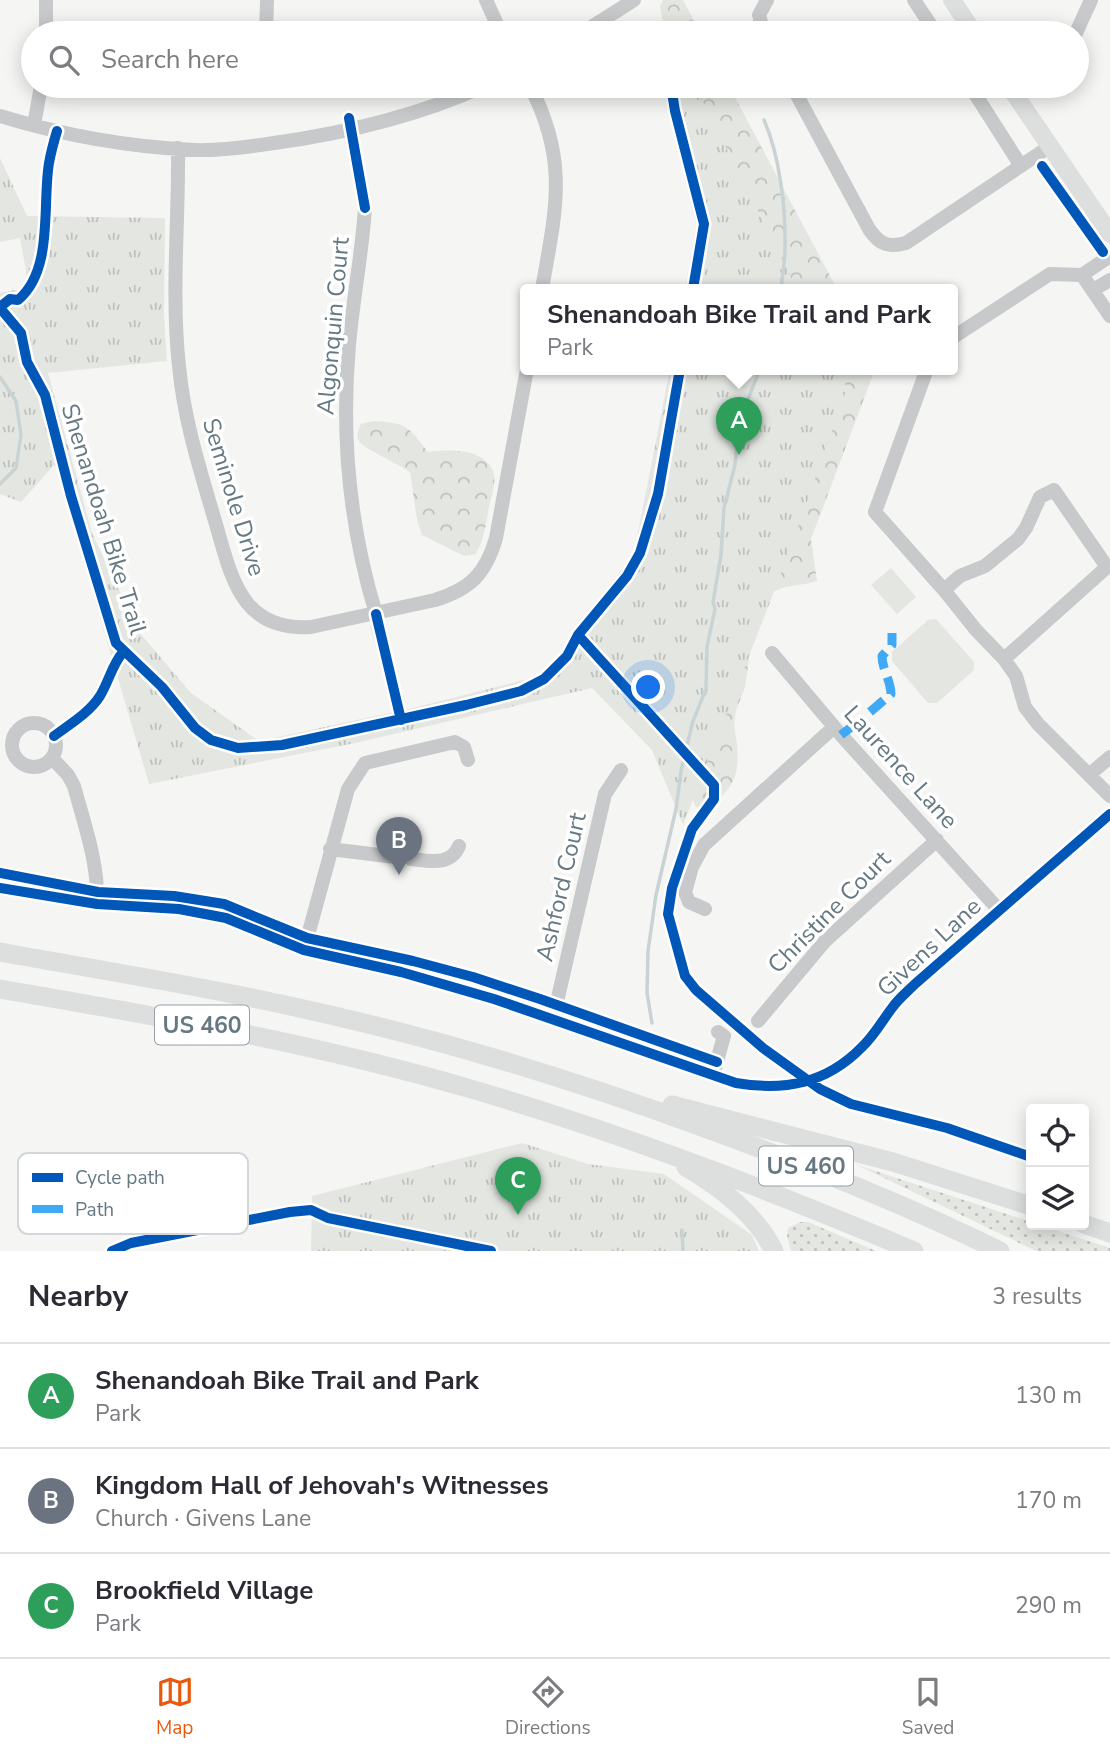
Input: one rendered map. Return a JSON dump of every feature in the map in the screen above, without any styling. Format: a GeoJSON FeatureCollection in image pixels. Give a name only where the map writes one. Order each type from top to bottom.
{"type":"FeatureCollection","features":[{"type":"Feature","properties":{"kind":"highway","name":"US 460"},"geometry":{"type":"LineString","coordinates":[[0,952],[221,991],[318,1012],[480,1054],[608,1093],[812,1168],[949,1226],[1000,1251]]}},
{"type":"Feature","properties":{"kind":"highway","name":"US 460"},"geometry":{"type":"LineString","coordinates":[[0,989],[225,1029],[402,1070],[472,1090],[655,1149],[799,1202],[914,1251]]}},
{"type":"Feature","properties":{"kind":"highway"},"geometry":{"type":"LineString","coordinates":[[608,1093],[690,1109],[893,1162],[1026,1204]]}},
{"type":"Feature","properties":{"kind":"highway"},"geometry":{"type":"LineString","coordinates":[[655,1149],[691,1170],[738,1206],[760,1228],[774,1251]]}},
{"type":"Feature","properties":{"kind":"highway"},"geometry":{"type":"LineString","coordinates":[[1089,1226],[1110,1233]]}},
{"type":"Feature","properties":{"kind":"main road"},"geometry":{"type":"LineString","coordinates":[[951,0],[966,21]]}},
{"type":"Feature","properties":{"kind":"main road"},"geometry":{"type":"LineString","coordinates":[[1017,98],[1110,234]]}},
{"type":"Feature","properties":{"kind":"street"},"geometry":{"type":"LineString","coordinates":[[46,0],[46,21]]}},
{"type":"Feature","properties":{"kind":"street"},"geometry":{"type":"LineString","coordinates":[[266,21],[267,0]]}},
{"type":"Feature","properties":{"kind":"street"},"geometry":{"type":"LineString","coordinates":[[486,0],[496,21]]}},
{"type":"Feature","properties":{"kind":"street"},"geometry":{"type":"LineString","coordinates":[[601,21],[634,0]]}},
{"type":"Feature","properties":{"kind":"street"},"geometry":{"type":"LineString","coordinates":[[761,21],[759,15],[767,0]]}},
{"type":"Feature","properties":{"kind":"street"},"geometry":{"type":"LineString","coordinates":[[914,0],[928,21]]}},
{"type":"Feature","properties":{"kind":"street"},"geometry":{"type":"LineString","coordinates":[[1081,21],[1091,0]]}},
{"type":"Feature","properties":{"kind":"street"},"geometry":{"type":"LineString","coordinates":[[34,125],[39,98]]}},
{"type":"Feature","properties":{"kind":"street"},"geometry":{"type":"LineString","coordinates":[[0,116],[86,137],[197,150],[251,146],[340,132],[403,117],[453,98]]}},
{"type":"Feature","properties":{"kind":"street"},"geometry":{"type":"LineString","coordinates":[[536,98],[547,123],[557,174],[553,225],[543,284]]}},
{"type":"Feature","properties":{"kind":"street"},"geometry":{"type":"LineString","coordinates":[[798,98],[876,240],[894,246],[906,243],[1049,146]]}},
{"type":"Feature","properties":{"kind":"street"},"geometry":{"type":"LineString","coordinates":[[978,98],[1021,166]]}},
{"type":"Feature","properties":{"kind":"street","name":"Seminole Drive"},"geometry":{"type":"LineString","coordinates":[[178,148],[174,278],[180,382],[195,455],[237,591],[258,613],[279,624],[311,627],[435,600],[467,586],[490,559],[498,529],[526,375]]}},
{"type":"Feature","properties":{"kind":"street","name":"Algonquin Court"},"geometry":{"type":"LineString","coordinates":[[365,208],[349,346],[346,424],[357,533],[376,614]]}},
{"type":"Feature","properties":{"kind":"street"},"geometry":{"type":"LineString","coordinates":[[958,335],[1050,274],[1082,275],[1110,256]]}},
{"type":"Feature","properties":{"kind":"street"},"geometry":{"type":"LineString","coordinates":[[1082,275],[1110,316]]}},
{"type":"Feature","properties":{"kind":"street"},"geometry":{"type":"LineString","coordinates":[[1093,290],[1110,280]]}},
{"type":"Feature","properties":{"kind":"street"},"geometry":{"type":"LineString","coordinates":[[925,375],[875,512],[1004,659],[1016,676],[1025,707],[1038,724],[1110,796]]}},
{"type":"Feature","properties":{"kind":"street"},"geometry":{"type":"LineString","coordinates":[[944,590],[960,576],[985,566],[1018,539],[1027,528],[1040,497],[1054,490],[1107,567],[1004,659]]}},
{"type":"Feature","properties":{"kind":"street","name":"Laurence Lane"},"geometry":{"type":"LineString","coordinates":[[772,653],[834,727],[999,911]]}},
{"type":"Feature","properties":{"kind":"street"},"geometry":{"type":"LineString","coordinates":[[705,909],[689,902],[685,892],[692,867],[704,845],[834,727]]}},
{"type":"Feature","properties":{"kind":"street"},"geometry":{"type":"LineString","coordinates":[[304,950],[348,789],[365,763],[455,742],[464,747],[468,760]]}},
{"type":"Feature","properties":{"kind":"street"},"geometry":{"type":"LineString","coordinates":[[1089,775],[1110,757]]}},
{"type":"Feature","properties":{"kind":"street"},"geometry":{"type":"LineString","coordinates":[[52,758],[74,786],[94,868],[97,904]]}},
{"type":"Feature","properties":{"kind":"street","name":"Ashford Court"},"geometry":{"type":"LineString","coordinates":[[553,1019],[605,794],[621,770]]}},
{"type":"Feature","properties":{"kind":"street","name":"Givens Lane"},"geometry":{"type":"LineString","coordinates":[[0,888],[97,904],[179,909],[226,918],[304,950],[424,978],[553,1019],[713,1075],[748,1085],[790,1086],[827,1073],[863,1047],[907,991],[1110,814]]}},
{"type":"Feature","properties":{"kind":"street","name":"Christine Court"},"geometry":{"type":"LineString","coordinates":[[758,1021],[825,942],[937,840]]}},
{"type":"Feature","properties":{"kind":"street"},"geometry":{"type":"LineString","coordinates":[[411,859],[448,860],[455,855],[459,846]]}},
{"type":"Feature","properties":{"kind":"street"},"geometry":{"type":"LineString","coordinates":[[330,849],[389,856]]}},
{"type":"Feature","properties":{"kind":"street"},"geometry":{"type":"LineString","coordinates":[[713,1075],[724,1036],[718,1032]]}},
{"type":"Feature","properties":{"kind":"green space"},"geometry":{"type":"Polygon","coordinates":[[[663,0],[683,0],[694,21],[663,21],[660,6],[663,0]]]}},
{"type":"Feature","properties":{"kind":"green space"},"geometry":{"type":"Polygon","coordinates":[[[665,98],[701,98],[794,284],[686,284],[696,225],[665,98]]]}},
{"type":"Feature","properties":{"kind":"green space"},"geometry":{"type":"Polygon","coordinates":[[[693,98],[735,98],[834,284],[762,284],[693,98]]]}},
{"type":"Feature","properties":{"kind":"green space"},"geometry":{"type":"Polygon","coordinates":[[[0,158],[27,216],[165,218],[164,318],[167,361],[48,373],[92,533],[139,632],[191,693],[259,741],[394,712],[370,626],[382,624],[405,710],[536,677],[573,642],[589,613],[634,553],[669,375],[841,375],[847,388],[786,561],[683,825],[652,750],[592,688],[355,743],[149,784],[55,464],[21,502],[0,494],[0,293],[29,287],[20,238],[0,242],[0,158]]]}},
{"type":"Feature","properties":{"kind":"green space"},"geometry":{"type":"Polygon","coordinates":[[[743,375],[873,375],[811,539],[817,581],[778,589],[767,597],[758,614],[745,686],[734,720],[738,756],[732,783],[721,797],[703,810],[695,806],[689,788],[743,375]]]}},
{"type":"Feature","properties":{"kind":"green space"},"geometry":{"type":"Polygon","coordinates":[[[374,421],[394,423],[406,428],[428,452],[463,452],[487,462],[494,473],[494,483],[481,543],[476,554],[464,556],[422,535],[417,520],[410,472],[359,441],[361,424],[374,421]]]}},
{"type":"Feature","properties":{"kind":"green space"},"geometry":{"type":"Polygon","coordinates":[[[891,568],[916,597],[897,614],[871,585],[891,568]]]}},
{"type":"Feature","properties":{"kind":"green space"},"geometry":{"type":"Polygon","coordinates":[[[936,619],[974,662],[974,670],[937,703],[928,703],[892,661],[892,652],[928,620],[936,619]]]}},
{"type":"Feature","properties":{"kind":"green space"},"geometry":{"type":"Polygon","coordinates":[[[522,1143],[588,1164],[664,1174],[752,1235],[759,1251],[311,1251],[312,1196],[522,1143]]]}},
{"type":"Feature","properties":{"kind":"green space"},"geometry":{"type":"Polygon","coordinates":[[[857,1165],[1026,1220],[1026,1230],[1055,1230],[1110,1248],[1110,1251],[1036,1251],[857,1165]]]}},
{"type":"Feature","properties":{"kind":"green space"},"geometry":{"type":"Polygon","coordinates":[[[800,1222],[808,1222],[876,1251],[791,1251],[787,1237],[788,1228],[800,1222]]]}},
{"type":"Feature","properties":{"kind":"waterway"},"geometry":{"type":"LineString","coordinates":[[764,120],[778,166],[783,201],[785,250],[782,284]]}},
{"type":"Feature","properties":{"kind":"waterway"},"geometry":{"type":"LineString","coordinates":[[652,1023],[647,993],[648,951],[656,895],[693,721],[706,689],[707,647],[715,609],[713,602],[721,555],[724,508],[747,402],[758,375]]}},
{"type":"Feature","properties":{"kind":"waterway"},"geometry":{"type":"LineString","coordinates":[[0,377],[16,401],[21,435],[16,468],[0,484]]}},
{"type":"Feature","properties":{"kind":"waterway"},"geometry":{"type":"LineString","coordinates":[[682,1230],[683,1251]]}},
{"type":"Feature","properties":{"kind":"marked path"},"geometry":{"type":"LineString","coordinates":[[870,712],[891,694],[882,656],[892,645],[892,633]]}},
{"type":"Feature","properties":{"kind":"marked path"},"geometry":{"type":"LineString","coordinates":[[841,735],[859,721]]}},
{"type":"Feature","properties":{"kind":"cycle path"},"geometry":{"type":"LineString","coordinates":[[673,98],[704,224],[694,284]]}},
{"type":"Feature","properties":{"kind":"cycle path"},"geometry":{"type":"LineString","coordinates":[[349,118],[365,208]]}},
{"type":"Feature","properties":{"kind":"cycle path"},"geometry":{"type":"LineString","coordinates":[[0,307],[10,299],[18,300],[37,272],[44,236],[49,163],[57,131]]}},
{"type":"Feature","properties":{"kind":"cycle path"},"geometry":{"type":"LineString","coordinates":[[1042,166],[1103,252]]}},
{"type":"Feature","properties":{"kind":"cycle path","name":"Shenandoah Bike Trail"},"geometry":{"type":"LineString","coordinates":[[0,308],[21,333],[27,362],[45,395],[71,496],[116,643],[162,687],[195,728],[211,740],[238,748],[282,745],[466,705],[521,691],[544,679],[567,656],[578,635],[627,576],[640,553],[658,494],[679,375]]}},
{"type":"Feature","properties":{"kind":"cycle path"},"geometry":{"type":"LineString","coordinates":[[376,614],[401,720]]}},
{"type":"Feature","properties":{"kind":"cycle path"},"geometry":{"type":"LineString","coordinates":[[578,635],[714,785],[714,799],[692,829],[672,888],[668,914],[685,976],[696,990],[763,1048],[820,1089],[851,1104],[947,1128],[1026,1155]]}},
{"type":"Feature","properties":{"kind":"cycle path"},"geometry":{"type":"LineString","coordinates":[[54,736],[96,702],[123,652]]}},
{"type":"Feature","properties":{"kind":"cycle path"},"geometry":{"type":"LineString","coordinates":[[0,888],[97,904],[179,909],[226,918],[304,950],[401,972],[494,999],[736,1083],[787,1085],[819,1077],[848,1059],[866,1043],[894,1005],[915,984],[1110,814]]}},
{"type":"Feature","properties":{"kind":"cycle path"},"geometry":{"type":"LineString","coordinates":[[0,873],[98,892],[174,896],[224,904],[307,938],[473,977],[717,1062]]}},
{"type":"Feature","properties":{"kind":"cycle path"},"geometry":{"type":"LineString","coordinates":[[248,1220],[311,1210],[328,1218],[491,1251]]}},
{"type":"Feature","properties":{"kind":"cycle path"},"geometry":{"type":"LineString","coordinates":[[112,1251],[131,1243],[177,1234]]}},
{"type":"Feature","properties":{"kind":"place","name":"Shenandoah Bike Trail and Park"},"geometry":{"type":"Point","coordinates":[739,455]}},
{"type":"Feature","properties":{"kind":"place","name":"Kingdom Hall of Jehovah's Witnesses"},"geometry":{"type":"Point","coordinates":[399,875]}},
{"type":"Feature","properties":{"kind":"place","name":"Brookfield Village"},"geometry":{"type":"Point","coordinates":[518,1215]}}]}
